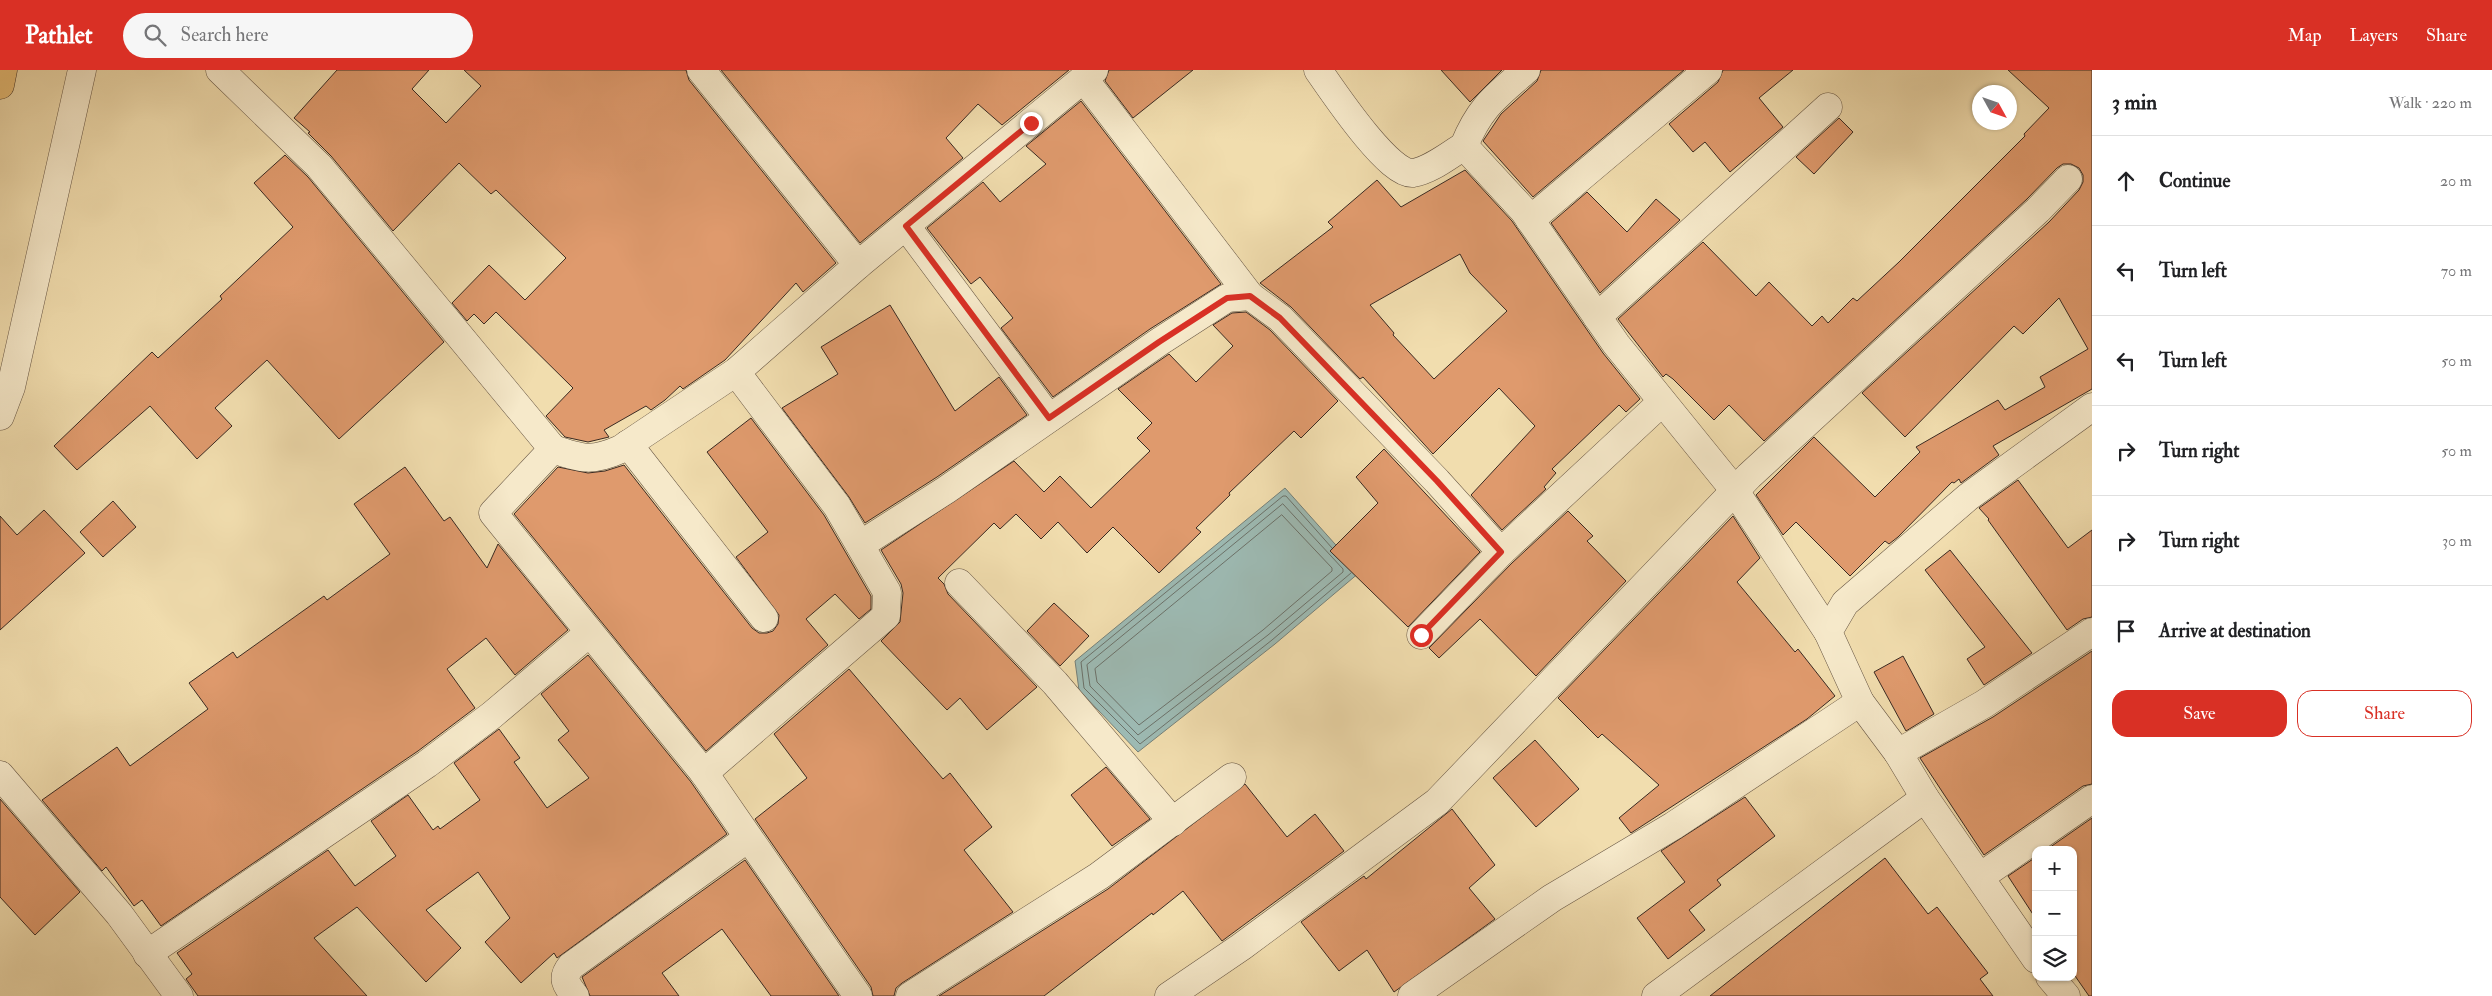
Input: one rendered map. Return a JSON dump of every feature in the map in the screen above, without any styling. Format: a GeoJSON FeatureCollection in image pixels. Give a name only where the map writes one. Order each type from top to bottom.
{"type":"FeatureCollection","features":[{"type":"Feature","properties":{"kind":"highway"},"geometry":{"type":"LineString","coordinates":[[0,85],[3,70]]}},
{"type":"Feature","properties":{"kind":"street"},"geometry":{"type":"LineString","coordinates":[[0,416],[11,387],[82,70]]}},
{"type":"Feature","properties":{"kind":"street"},"geometry":{"type":"LineString","coordinates":[[701,70],[858,265]]}},
{"type":"Feature","properties":{"kind":"street"},"geometry":{"type":"LineString","coordinates":[[1318,70],[1378,150],[1397,167],[1411,173],[1426,169],[1464,146],[1474,121],[1489,102],[1526,70]]}},
{"type":"Feature","properties":{"kind":"street"},"geometry":{"type":"LineString","coordinates":[[1530,220],[1708,70]]}},
{"type":"Feature","properties":{"kind":"street"},"geometry":{"type":"LineString","coordinates":[[228,72],[319,166],[553,449],[583,459],[602,457],[628,444],[736,372],[858,265],[1089,74],[1250,296],[1280,318],[1437,481],[1501,552]]}},
{"type":"Feature","properties":{"kind":"street"},"geometry":{"type":"LineString","coordinates":[[1597,316],[1828,107]]}},
{"type":"Feature","properties":{"kind":"street"},"geometry":{"type":"LineString","coordinates":[[1464,146],[1530,220],[1597,316],[1662,402],[1735,491],[1828,632],[1860,702],[1898,754],[1925,798],[2032,953]]}},
{"type":"Feature","properties":{"kind":"street"},"geometry":{"type":"LineString","coordinates":[[1169,996],[1241,947],[1436,802],[1735,491],[2038,210],[2068,179]]}},
{"type":"Feature","properties":{"kind":"street"},"geometry":{"type":"LineString","coordinates":[[906,226],[1049,418]]}},
{"type":"Feature","properties":{"kind":"street"},"geometry":{"type":"LineString","coordinates":[[860,545],[946,490],[1159,342],[1227,298],[1250,296]]}},
{"type":"Feature","properties":{"kind":"street"},"geometry":{"type":"LineString","coordinates":[[704,773],[886,616],[886,592],[837,506],[736,372]]}},
{"type":"Feature","properties":{"kind":"street"},"geometry":{"type":"LineString","coordinates":[[1421,635],[1501,552],[1662,402]]}},
{"type":"Feature","properties":{"kind":"street"},"geometry":{"type":"LineString","coordinates":[[1828,632],[1845,603],[1968,497],[2092,407]]}},
{"type":"Feature","properties":{"kind":"street"},"geometry":{"type":"LineString","coordinates":[[628,444],[764,618]]}},
{"type":"Feature","properties":{"kind":"street"},"geometry":{"type":"LineString","coordinates":[[553,449],[493,514],[704,773],[858,996]]}},
{"type":"Feature","properties":{"kind":"street"},"geometry":{"type":"LineString","coordinates":[[959,583],[1055,683],[1173,822]]}},
{"type":"Feature","properties":{"kind":"street"},"geometry":{"type":"LineString","coordinates":[[1898,754],[1984,704],[2092,632]]}},
{"type":"Feature","properties":{"kind":"street"},"geometry":{"type":"LineString","coordinates":[[147,954],[427,764],[492,716],[589,633]]}},
{"type":"Feature","properties":{"kind":"street"},"geometry":{"type":"LineString","coordinates":[[1412,996],[1552,898],[1672,826],[1860,702]]}},
{"type":"Feature","properties":{"kind":"street"},"geometry":{"type":"LineString","coordinates":[[0,774],[119,914],[179,996]]}},
{"type":"Feature","properties":{"kind":"street"},"geometry":{"type":"LineString","coordinates":[[910,996],[1099,876],[1232,777]]}},
{"type":"Feature","properties":{"kind":"street"},"geometry":{"type":"LineString","coordinates":[[1656,996],[1925,798]]}},
{"type":"Feature","properties":{"kind":"street"},"geometry":{"type":"LineString","coordinates":[[1980,877],[2092,799]]}},
{"type":"Feature","properties":{"kind":"street"},"geometry":{"type":"LineString","coordinates":[[574,996],[565,981],[565,973],[571,966],[748,838]]}},
{"type":"Feature","properties":{"kind":"street"},"geometry":{"type":"LineString","coordinates":[[2053,981],[2066,996]]}},
{"type":"Feature","properties":{"kind":"water"},"geometry":{"type":"Polygon","coordinates":[[[1285,488],[1360,572],[1275,644],[1138,752],[1079,690],[1075,661],[1285,488]]]}},
{"type":"Feature","properties":{"kind":"building"},"geometry":{"type":"Polygon","coordinates":[[[337,70],[429,70],[412,89],[446,123],[481,86],[464,70],[686,70],[689,80],[836,263],[803,292],[796,283],[725,360],[683,389],[680,386],[651,410],[646,406],[604,430],[609,437],[588,442],[565,437],[546,416],[573,388],[496,312],[484,324],[474,314],[467,321],[452,303],[489,265],[525,300],[566,258],[496,190],[491,194],[459,163],[393,231],[331,156],[308,133],[310,132],[294,118],[337,70]]]}},
{"type":"Feature","properties":{"kind":"building"},"geometry":{"type":"Polygon","coordinates":[[[721,70],[1069,70],[1002,125],[978,104],[946,138],[963,158],[860,243],[721,70]]]}},
{"type":"Feature","properties":{"kind":"building"},"geometry":{"type":"Polygon","coordinates":[[[1109,70],[1193,70],[1133,118],[1105,81],[1109,70]]]}},
{"type":"Feature","properties":{"kind":"building"},"geometry":{"type":"Polygon","coordinates":[[[1441,70],[1502,70],[1470,102],[1441,70]]]}},
{"type":"Feature","properties":{"kind":"building"},"geometry":{"type":"Polygon","coordinates":[[[1541,70],[1684,70],[1533,197],[1483,141],[1501,114],[1537,81],[1541,70]]]}},
{"type":"Feature","properties":{"kind":"building"},"geometry":{"type":"Polygon","coordinates":[[[1723,70],[1793,70],[1759,98],[1783,127],[1730,172],[1705,142],[1693,152],[1669,124],[1718,82],[1723,70]]]}},
{"type":"Feature","properties":{"kind":"building"},"geometry":{"type":"Polygon","coordinates":[[[2008,70],[2092,70],[2092,389],[1993,446],[1999,455],[1961,483],[1959,479],[1954,483],[1952,482],[1898,537],[1889,544],[1885,541],[1850,576],[1796,522],[1783,535],[1756,495],[1814,437],[1875,497],[1920,452],[1916,447],[1998,400],[2005,410],[2045,387],[2040,377],[2088,349],[2059,298],[2023,334],[2014,326],[1905,437],[1862,393],[2049,222],[2079,190],[2083,182],[2083,175],[2079,168],[2071,164],[2063,164],[2057,168],[2027,199],[1764,441],[1729,405],[1714,420],[1673,379],[1666,374],[1663,377],[1618,319],[1703,242],[1756,296],[1769,282],[1812,326],[1822,316],[1828,323],[1853,298],[1857,301],[1899,262],[2025,136],[2024,134],[2049,108],[2008,70]]]}},
{"type":"Feature","properties":{"kind":"building"},"geometry":{"type":"Polygon","coordinates":[[[1081,101],[1221,284],[1150,329],[1053,397],[1001,328],[1013,318],[980,277],[971,284],[927,228],[983,182],[1000,202],[1046,164],[1026,146],[1081,101]]]}},
{"type":"Feature","properties":{"kind":"building"},"geometry":{"type":"Polygon","coordinates":[[[1839,118],[1853,132],[1814,174],[1796,157],[1839,118]]]}},
{"type":"Feature","properties":{"kind":"building"},"geometry":{"type":"Polygon","coordinates":[[[285,155],[308,177],[444,342],[339,439],[267,360],[215,408],[232,426],[197,459],[150,406],[77,470],[54,446],[152,352],[158,358],[222,299],[220,296],[293,227],[254,183],[285,155]]]}},
{"type":"Feature","properties":{"kind":"building"},"geometry":{"type":"Polygon","coordinates":[[[1465,170],[1512,221],[1603,353],[1640,399],[1626,412],[1619,405],[1552,469],[1556,473],[1544,487],[1546,489],[1502,530],[1471,495],[1535,426],[1499,388],[1433,454],[1363,377],[1360,379],[1291,307],[1260,283],[1333,227],[1328,222],[1377,180],[1401,207],[1465,170]],[[1460,254],[1370,305],[1394,333],[1393,335],[1434,379],[1507,311],[1470,273],[1460,254]]]}},
{"type":"Feature","properties":{"kind":"building"},"geometry":{"type":"Polygon","coordinates":[[[1587,192],[1627,232],[1656,199],[1680,220],[1600,293],[1551,223],[1587,192]]]}},
{"type":"Feature","properties":{"kind":"building"},"geometry":{"type":"Polygon","coordinates":[[[890,305],[955,411],[999,377],[1027,415],[937,477],[865,523],[849,497],[782,408],[838,374],[821,347],[890,305]]]}},
{"type":"Feature","properties":{"kind":"building"},"geometry":{"type":"Polygon","coordinates":[[[1246,312],[1270,330],[1338,401],[1301,438],[1294,431],[1229,493],[1230,495],[1196,528],[1201,532],[1159,573],[1113,527],[1087,553],[1058,522],[1041,539],[1016,514],[1000,529],[994,523],[938,578],[944,584],[948,594],[1037,687],[987,730],[960,698],[947,710],[881,641],[900,622],[903,593],[901,584],[881,550],[1014,461],[1044,492],[1060,476],[1091,508],[1150,451],[1137,438],[1152,423],[1118,389],[1169,354],[1196,382],[1233,346],[1213,325],[1232,313],[1246,312]]]}},
{"type":"Feature","properties":{"kind":"building"},"geometry":{"type":"Polygon","coordinates":[[[751,418],[824,515],[871,596],[871,609],[859,619],[835,594],[806,619],[828,645],[706,751],[514,514],[558,467],[588,473],[605,471],[624,465],[752,628],[759,633],[773,631],[778,624],[779,615],[736,557],[768,532],[707,452],[751,418]]]}},
{"type":"Feature","properties":{"kind":"building"},"geometry":{"type":"Polygon","coordinates":[[[1384,449],[1480,552],[1408,627],[1330,551],[1378,503],[1356,477],[1384,449]]]}},
{"type":"Feature","properties":{"kind":"building"},"geometry":{"type":"Polygon","coordinates":[[[405,467],[444,521],[450,517],[487,568],[498,544],[568,630],[515,675],[486,638],[447,669],[475,708],[418,751],[161,926],[142,900],[134,906],[106,867],[102,871],[42,800],[117,747],[130,766],[208,709],[189,683],[233,652],[237,658],[324,596],[327,600],[390,554],[354,504],[405,467]]]}},
{"type":"Feature","properties":{"kind":"building"},"geometry":{"type":"Polygon","coordinates":[[[2018,480],[2068,548],[2092,530],[2092,617],[2083,619],[2067,630],[1989,519],[1979,508],[2018,480]]]}},
{"type":"Feature","properties":{"kind":"building"},"geometry":{"type":"Polygon","coordinates":[[[113,501],[136,527],[103,557],[80,532],[113,501]]]}},
{"type":"Feature","properties":{"kind":"building"},"geometry":{"type":"Polygon","coordinates":[[[44,510],[85,553],[0,630],[0,516],[17,535],[44,510]]]}},
{"type":"Feature","properties":{"kind":"building"},"geometry":{"type":"Polygon","coordinates":[[[1568,511],[1593,536],[1587,541],[1626,581],[1536,676],[1480,619],[1439,658],[1429,648],[1512,563],[1568,511]]]}},
{"type":"Feature","properties":{"kind":"building"},"geometry":{"type":"Polygon","coordinates":[[[1733,516],[1760,558],[1737,582],[1795,652],[1798,649],[1835,696],[1807,719],[1631,833],[1619,818],[1659,785],[1602,734],[1598,738],[1558,698],[1733,516]]]}},
{"type":"Feature","properties":{"kind":"building"},"geometry":{"type":"Polygon","coordinates":[[[1950,550],[2032,653],[1984,685],[1967,659],[1985,647],[1925,570],[1950,550]]]}},
{"type":"Feature","properties":{"kind":"building"},"geometry":{"type":"Polygon","coordinates":[[[1054,603],[1089,636],[1060,666],[1027,631],[1054,603]]]}},
{"type":"Feature","properties":{"kind":"building"},"geometry":{"type":"Polygon","coordinates":[[[2092,651],[2092,784],[2083,786],[1984,855],[1920,758],[1993,717],[2092,651]]]}},
{"type":"Feature","properties":{"kind":"building"},"geometry":{"type":"Polygon","coordinates":[[[588,655],[691,782],[727,834],[557,958],[554,953],[521,983],[485,942],[510,918],[478,872],[426,910],[461,948],[426,982],[357,907],[314,938],[367,996],[198,996],[186,979],[192,974],[177,953],[328,850],[355,886],[396,856],[371,821],[408,795],[433,830],[438,826],[440,829],[480,800],[454,763],[499,729],[520,758],[514,762],[547,808],[589,778],[558,740],[569,731],[541,694],[588,655]]]}},
{"type":"Feature","properties":{"kind":"building"},"geometry":{"type":"Polygon","coordinates":[[[1903,656],[1934,714],[1906,731],[1874,672],[1903,656]]]}},
{"type":"Feature","properties":{"kind":"building"},"geometry":{"type":"Polygon","coordinates":[[[849,669],[943,779],[950,773],[992,827],[964,850],[1013,912],[902,983],[896,988],[894,996],[873,996],[871,987],[755,819],[807,778],[774,734],[849,669]]]}},
{"type":"Feature","properties":{"kind":"building"},"geometry":{"type":"Polygon","coordinates":[[[1535,740],[1579,789],[1536,827],[1493,778],[1535,740]]]}},
{"type":"Feature","properties":{"kind":"building"},"geometry":{"type":"Polygon","coordinates":[[[1106,767],[1150,819],[1112,846],[1071,795],[1106,767]]]}},
{"type":"Feature","properties":{"kind":"building"},"geometry":{"type":"Polygon","coordinates":[[[1245,784],[1287,837],[1315,814],[1344,851],[1222,941],[1183,891],[1044,996],[939,996],[1108,889],[1245,784]]]}},
{"type":"Feature","properties":{"kind":"building"},"geometry":{"type":"Polygon","coordinates":[[[1745,797],[1775,836],[1717,880],[1721,885],[1689,910],[1705,930],[1668,959],[1637,918],[1685,882],[1661,851],[1745,797]]]}},
{"type":"Feature","properties":{"kind":"building"},"geometry":{"type":"Polygon","coordinates":[[[0,799],[80,892],[35,935],[0,897],[0,799]]]}},
{"type":"Feature","properties":{"kind":"building"},"geometry":{"type":"Polygon","coordinates":[[[1452,809],[1495,865],[1469,888],[1495,919],[1394,992],[1367,950],[1339,971],[1301,922],[1364,876],[1366,879],[1452,809]]]}},
{"type":"Feature","properties":{"kind":"building"},"geometry":{"type":"Polygon","coordinates":[[[2092,818],[2092,996],[2089,996],[2077,979],[2077,846],[2052,846],[2092,818]]]}},
{"type":"Feature","properties":{"kind":"building"},"geometry":{"type":"Polygon","coordinates":[[[1885,858],[1928,914],[1937,907],[1988,973],[1980,979],[1993,996],[1710,996],[1885,858]]]}},
{"type":"Feature","properties":{"kind":"building"},"geometry":{"type":"Polygon","coordinates":[[[745,860],[839,996],[771,996],[722,929],[662,973],[679,996],[590,996],[582,977],[745,860]]]}},
{"type":"Feature","properties":{"kind":"building"},"geometry":{"type":"Polygon","coordinates":[[[2032,860],[2032,913],[2008,876],[2032,860]]]}},
{"type":"Feature","properties":{"kind":"route"},"geometry":{"type":"LineString","coordinates":[[1031,123],[906,226],[1049,418],[1159,342],[1227,298],[1250,296],[1280,318],[1437,481],[1501,552],[1421,635]]}}]}
